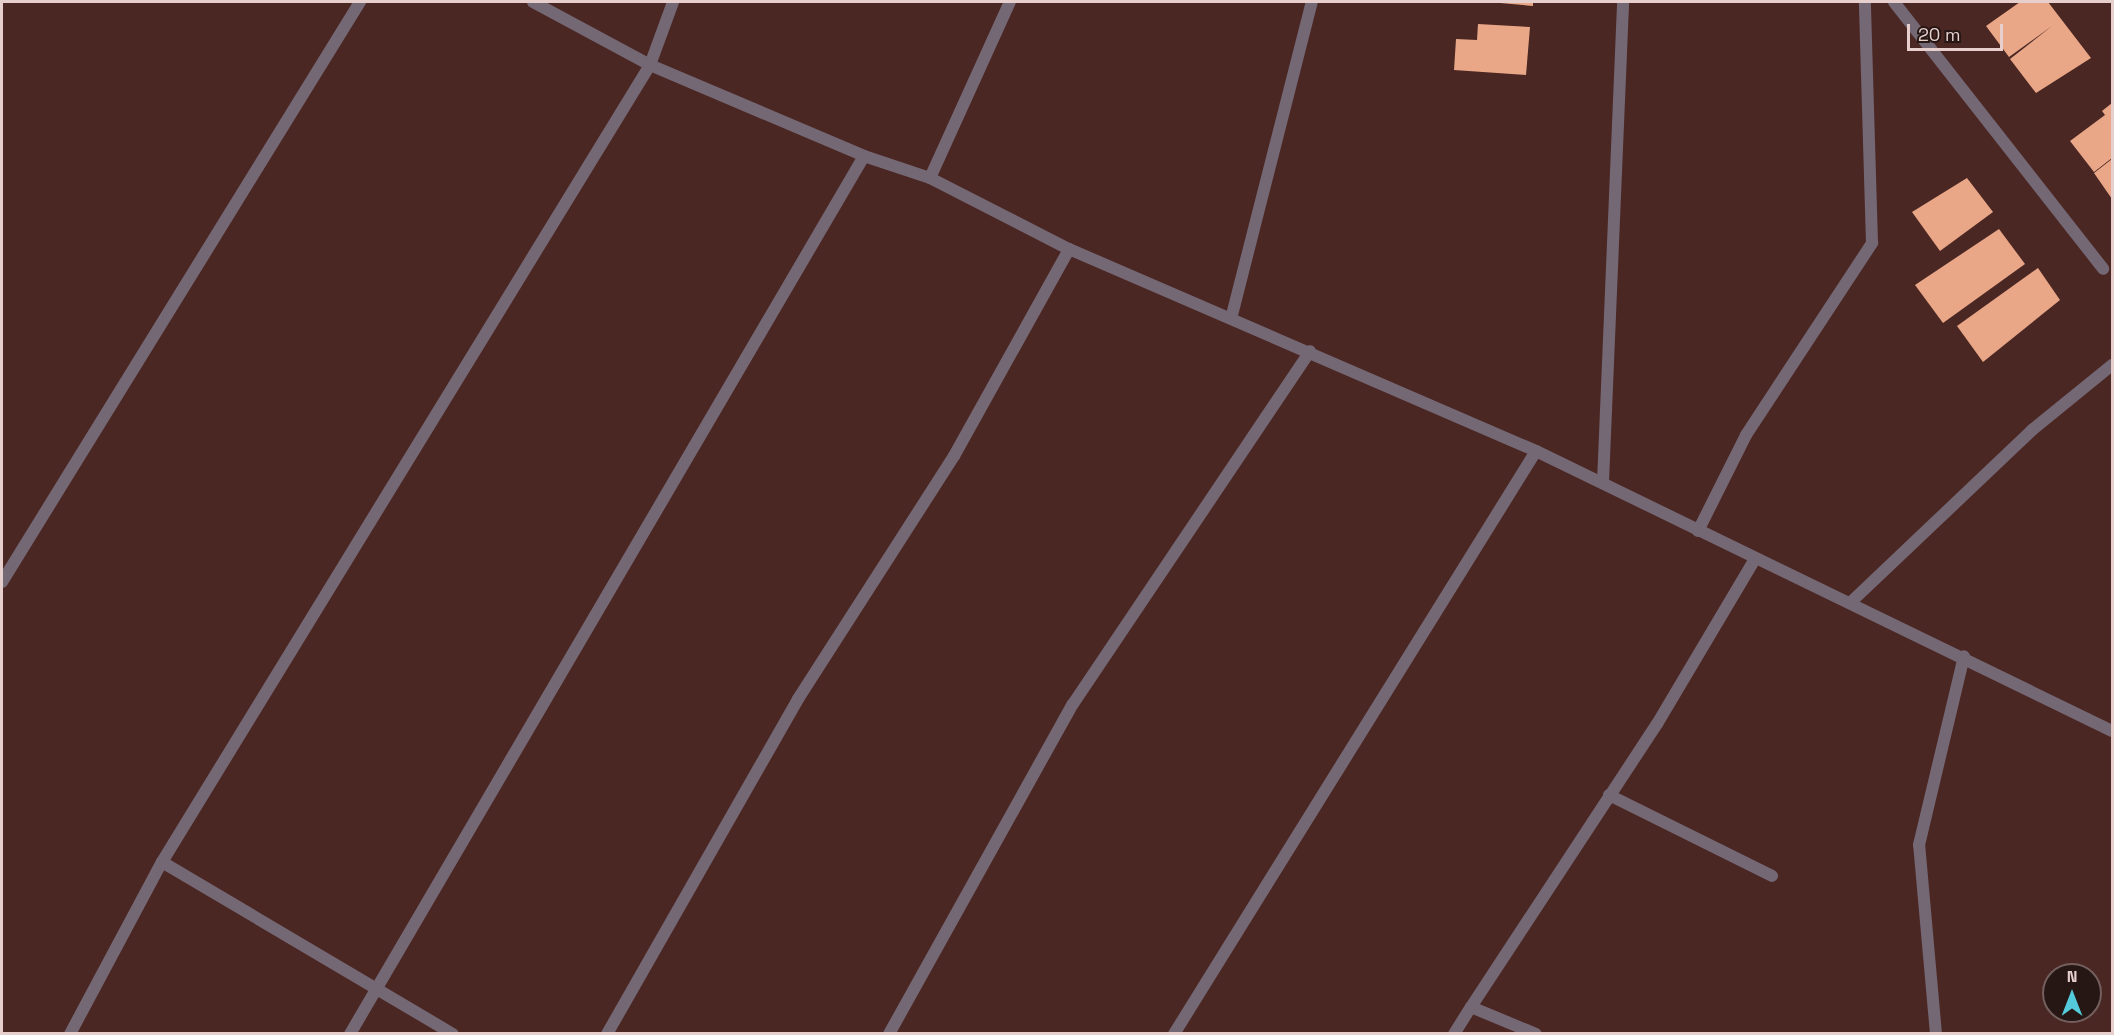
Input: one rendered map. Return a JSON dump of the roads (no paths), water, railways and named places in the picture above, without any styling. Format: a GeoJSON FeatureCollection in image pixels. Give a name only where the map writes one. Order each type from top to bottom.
{"type":"FeatureCollection","features":[{"type":"Feature","properties":{"kind":"street"},"geometry":{"type":"LineString","coordinates":[[2,582],[360,2]]}},
{"type":"Feature","properties":{"kind":"street"},"geometry":{"type":"LineString","coordinates":[[533,2],[650,64],[864,156],[930,178],[1069,249],[1232,315],[1536,451],[1603,482],[1755,559],[1964,656],[2112,731]]}},
{"type":"Feature","properties":{"kind":"street"},"geometry":{"type":"LineString","coordinates":[[70,1034],[162,862],[650,64],[673,2]]}},
{"type":"Feature","properties":{"kind":"street"},"geometry":{"type":"LineString","coordinates":[[930,178],[1010,2]]}},
{"type":"Feature","properties":{"kind":"street"},"geometry":{"type":"LineString","coordinates":[[1232,315],[1312,2]]}},
{"type":"Feature","properties":{"kind":"street"},"geometry":{"type":"LineString","coordinates":[[1603,482],[1623,2]]}},
{"type":"Feature","properties":{"kind":"street"},"geometry":{"type":"LineString","coordinates":[[1698,531],[1746,435],[1872,243],[1865,2]]}},
{"type":"Feature","properties":{"kind":"street"},"geometry":{"type":"LineString","coordinates":[[1894,2],[2103,269]]}},
{"type":"Feature","properties":{"kind":"street"},"geometry":{"type":"LineString","coordinates":[[350,1034],[374,987],[864,156]]}},
{"type":"Feature","properties":{"kind":"street"},"geometry":{"type":"LineString","coordinates":[[607,1034],[798,699],[954,456],[1069,249]]}},
{"type":"Feature","properties":{"kind":"street"},"geometry":{"type":"LineString","coordinates":[[889,1034],[1073,704],[1310,351]]}},
{"type":"Feature","properties":{"kind":"street"},"geometry":{"type":"LineString","coordinates":[[1851,602],[2032,430],[2112,365]]}},
{"type":"Feature","properties":{"kind":"street"},"geometry":{"type":"LineString","coordinates":[[1174,1034],[1536,451]]}},
{"type":"Feature","properties":{"kind":"street"},"geometry":{"type":"LineString","coordinates":[[1454,1034],[1609,795],[1755,559]]}},
{"type":"Feature","properties":{"kind":"street"},"geometry":{"type":"LineString","coordinates":[[1936,1034],[1919,845],[1964,656]]}},
{"type":"Feature","properties":{"kind":"street"},"geometry":{"type":"LineString","coordinates":[[1609,795],[1772,876]]}},
{"type":"Feature","properties":{"kind":"street"},"geometry":{"type":"LineString","coordinates":[[162,862],[453,1034]]}},
{"type":"Feature","properties":{"kind":"street"},"geometry":{"type":"LineString","coordinates":[[1471,1006],[1536,1034]]}}]}
